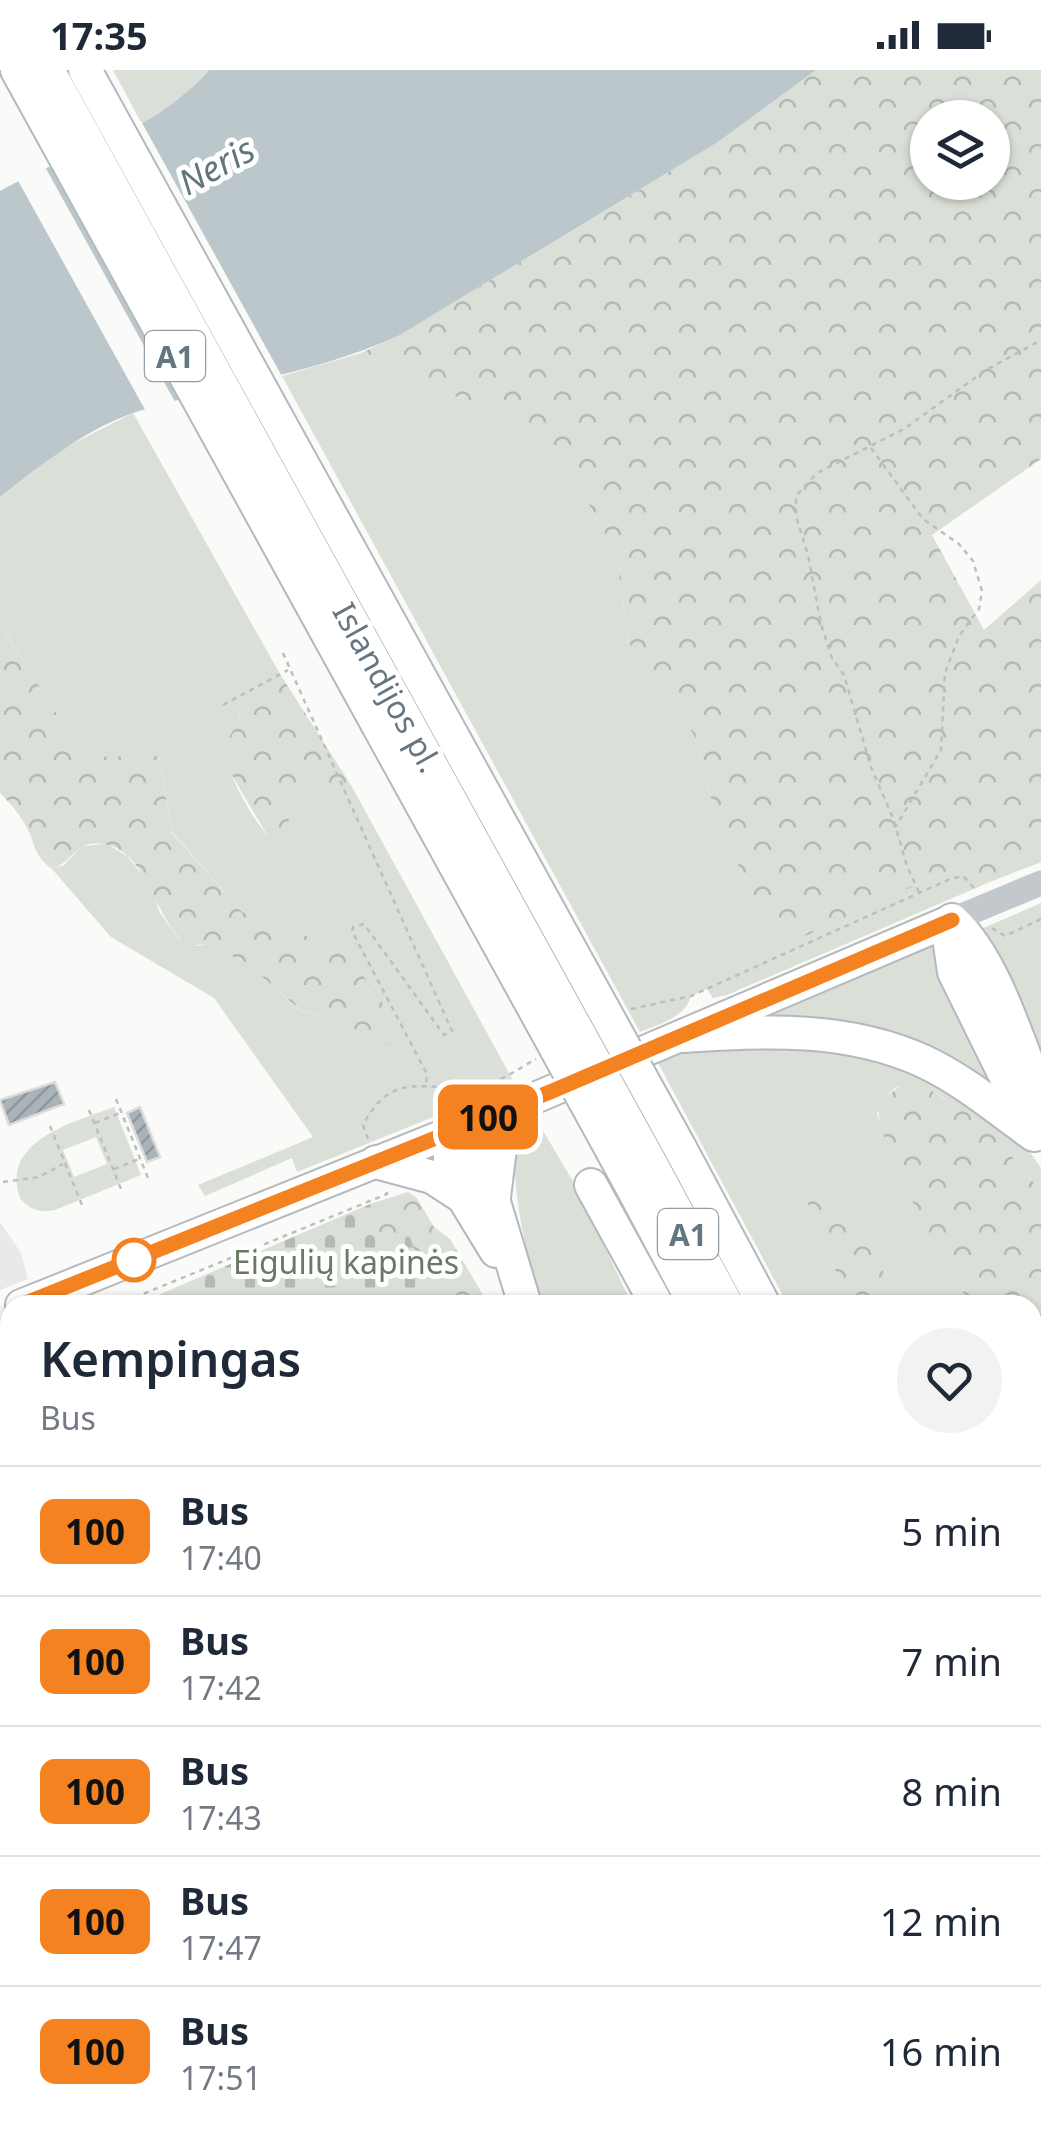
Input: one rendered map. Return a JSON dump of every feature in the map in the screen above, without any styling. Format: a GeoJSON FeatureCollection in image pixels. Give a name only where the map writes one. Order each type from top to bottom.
{"type":"FeatureCollection","features":[{"type":"Feature","properties":{"kind":"highway","name":"Islandijos pl."},"geometry":{"type":"LineString","coordinates":[[17,70],[344,635],[638,1168],[721,1295]]}},
{"type":"Feature","properties":{"kind":"highway","name":"Islandijos pl."},"geometry":{"type":"LineString","coordinates":[[48,70],[344,635]]}},
{"type":"Feature","properties":{"kind":"highway"},"geometry":{"type":"LineString","coordinates":[[85,70],[759,1295]]}},
{"type":"Feature","properties":{"kind":"highway"},"geometry":{"type":"LineString","coordinates":[[968,914],[966,933],[984,961],[1041,1099]]}},
{"type":"Feature","properties":{"kind":"highway"},"geometry":{"type":"LineString","coordinates":[[968,914],[949,938],[954,972],[1038,1140]]}},
{"type":"Feature","properties":{"kind":"highway"},"geometry":{"type":"LineString","coordinates":[[682,1036],[772,1030],[828,1033],[874,1045],[940,1071],[972,1089],[1038,1140]]}},
{"type":"Feature","properties":{"kind":"highway"},"geometry":{"type":"LineString","coordinates":[[479,1199],[516,1106]]}},
{"type":"Feature","properties":{"kind":"highway"},"geometry":{"type":"LineString","coordinates":[[450,1133],[475,1154],[479,1199],[521,1295]]}},
{"type":"Feature","properties":{"kind":"highway"},"geometry":{"type":"LineString","coordinates":[[376,1162],[432,1176],[479,1199]]}},
{"type":"Feature","properties":{"kind":"highway","name":"Islandijos pl."},"geometry":{"type":"LineString","coordinates":[[638,1168],[691,1295]]}},
{"type":"Feature","properties":{"kind":"highway"},"geometry":{"type":"LineString","coordinates":[[591,1184],[652,1295]]}},
{"type":"Feature","properties":{"kind":"main road"},"geometry":{"type":"LineString","coordinates":[[46,1295],[516,1106],[968,914]]}},
{"type":"Feature","properties":{"kind":"street"},"geometry":{"type":"LineString","coordinates":[[968,914],[1041,883]]}},
{"type":"Feature","properties":{"kind":"path"},"geometry":{"type":"LineString","coordinates":[[919,893],[871,767],[844,675],[832,658],[821,624],[796,516],[796,496],[817,473],[904,429],[986,370],[1041,340]]}},
{"type":"Feature","properties":{"kind":"path"},"geometry":{"type":"LineString","coordinates":[[870,446],[923,519],[960,544],[973,560],[982,590],[980,609],[960,636],[944,673],[941,750],[895,828]]}},
{"type":"Feature","properties":{"kind":"path"},"geometry":{"type":"LineString","coordinates":[[282,653],[452,1031],[444,1035],[364,924],[353,927],[427,1074],[426,1085]]}},
{"type":"Feature","properties":{"kind":"path"},"geometry":{"type":"LineString","coordinates":[[223,704],[289,669]]}},
{"type":"Feature","properties":{"kind":"path"},"geometry":{"type":"LineString","coordinates":[[628,1010],[691,996],[963,876],[973,884],[968,914],[1005,936],[1041,919]]}},
{"type":"Feature","properties":{"kind":"path"},"geometry":{"type":"LineString","coordinates":[[140,1295],[387,1194],[363,1125],[372,1108],[399,1088],[480,1086],[542,1056]]}},
{"type":"Feature","properties":{"kind":"path"},"geometry":{"type":"LineString","coordinates":[[116,1099],[148,1178]]}},
{"type":"Feature","properties":{"kind":"path"},"geometry":{"type":"LineString","coordinates":[[89,1110],[121,1189]]}},
{"type":"Feature","properties":{"kind":"path"},"geometry":{"type":"LineString","coordinates":[[94,1124],[122,1112]]}},
{"type":"Feature","properties":{"kind":"path"},"geometry":{"type":"LineString","coordinates":[[50,1126],[82,1205]]}},
{"type":"Feature","properties":{"kind":"path"},"geometry":{"type":"LineString","coordinates":[[113,1170],[140,1158]]}},
{"type":"Feature","properties":{"kind":"path"},"geometry":{"type":"LineString","coordinates":[[3,1182],[38,1177],[65,1162]]}},
{"type":"Feature","properties":{"kind":"shaded area"},"geometry":{"type":"Polygon","coordinates":[[[0,1222],[21,1253],[28,1279],[0,1290],[0,1222]]]}},
{"type":"Feature","properties":{"kind":"green space"},"geometry":{"type":"Polygon","coordinates":[[[113,70],[209,70],[176,103],[143,126],[113,70]]]}},
{"type":"Feature","properties":{"kind":"green space"},"geometry":{"type":"Polygon","coordinates":[[[816,70],[1041,70],[1041,459],[932,535],[984,630],[1041,580],[1041,862],[990,882],[962,864],[781,947],[773,926],[751,895],[729,844],[709,793],[694,735],[629,643],[616,554],[571,471],[501,417],[361,353],[400,335],[718,142],[816,70]]]}},
{"type":"Feature","properties":{"kind":"green space"},"geometry":{"type":"Polygon","coordinates":[[[361,353],[501,417],[571,471],[616,554],[629,643],[694,735],[709,793],[729,844],[751,895],[773,926],[781,946],[962,864],[990,882],[727,995],[713,998],[707,989],[691,996],[677,1015],[640,1032],[282,376],[361,353]]]}},
{"type":"Feature","properties":{"kind":"green space"},"geometry":{"type":"Polygon","coordinates":[[[133,413],[280,674],[238,697],[240,720],[222,748],[248,808],[270,839],[286,806],[288,785],[351,785],[515,1084],[297,1172],[292,1158],[205,1196],[198,1185],[313,1137],[214,998],[111,937],[52,869],[64,865],[82,846],[107,844],[127,856],[151,886],[160,913],[179,939],[198,946],[206,944],[248,963],[299,1010],[340,1020],[377,1043],[343,949],[242,912],[172,832],[159,756],[84,758],[4,630],[0,630],[0,497],[60,450],[133,413]]]}},
{"type":"Feature","properties":{"kind":"green space"},"geometry":{"type":"Polygon","coordinates":[[[3,629],[84,757],[159,756],[172,833],[242,912],[343,949],[381,1000],[392,1023],[396,1045],[377,1043],[340,1020],[300,1010],[247,963],[206,944],[188,946],[165,917],[136,866],[109,845],[80,848],[52,869],[43,861],[24,823],[0,793],[3,629]]]}},
{"type":"Feature","properties":{"kind":"green space"},"geometry":{"type":"Polygon","coordinates":[[[280,674],[351,785],[288,785],[289,820],[270,840],[227,767],[222,748],[240,720],[238,697],[280,674]]]}},
{"type":"Feature","properties":{"kind":"green space"},"geometry":{"type":"Polygon","coordinates":[[[1041,903],[1041,1076],[979,930],[1041,903]]]}},
{"type":"Feature","properties":{"kind":"green space"},"geometry":{"type":"Polygon","coordinates":[[[940,943],[1016,1110],[761,1020],[940,943]]]}},
{"type":"Feature","properties":{"kind":"green space"},"geometry":{"type":"Polygon","coordinates":[[[777,1040],[920,1068],[1025,1145],[1041,1168],[1041,1191],[957,1107],[918,1086],[897,1087],[877,1114],[895,1165],[965,1295],[895,1295],[854,1222],[831,1262],[849,1295],[783,1295],[658,1063],[712,1041],[777,1040]]]}},
{"type":"Feature","properties":{"kind":"green space"},"geometry":{"type":"Polygon","coordinates":[[[902,1084],[920,1084],[967,1112],[995,1137],[1041,1191],[1041,1295],[965,1295],[899,1173],[880,1121],[879,1103],[902,1084]]]}},
{"type":"Feature","properties":{"kind":"green space"},"geometry":{"type":"Polygon","coordinates":[[[114,1107],[141,1175],[55,1210],[40,1211],[27,1205],[20,1198],[17,1178],[21,1161],[31,1148],[62,1127],[114,1107]],[[96,1137],[63,1150],[74,1177],[107,1164],[96,1137]]]}},
{"type":"Feature","properties":{"kind":"green space"},"geometry":{"type":"Polygon","coordinates":[[[533,1114],[577,1188],[627,1295],[538,1295],[524,1241],[514,1160],[516,1139],[525,1120],[533,1114]]]}},
{"type":"Feature","properties":{"kind":"green space"},"geometry":{"type":"Polygon","coordinates":[[[815,1179],[842,1204],[896,1295],[849,1295],[805,1197],[815,1179]]]}},
{"type":"Feature","properties":{"kind":"green space"},"geometry":{"type":"Polygon","coordinates":[[[408,1192],[416,1197],[434,1227],[450,1239],[483,1295],[429,1295],[410,1238],[380,1234],[370,1204],[408,1192]]]}},
{"type":"Feature","properties":{"kind":"green space","name":"Eigulių kapinės"},"geometry":{"type":"Polygon","coordinates":[[[370,1204],[380,1234],[410,1237],[429,1295],[158,1295],[370,1204]]]}},
{"type":"Feature","properties":{"kind":"water","name":"Neris"},"geometry":{"type":"Polygon","coordinates":[[[209,70],[816,70],[718,142],[400,335],[336,360],[117,419],[64,449],[0,497],[0,191],[136,127],[186,93],[209,70]]]}},
{"type":"Feature","properties":{"kind":"pier"},"geometry":{"type":"Polygon","coordinates":[[[141,121],[284,380],[249,389],[109,135],[141,121]]]}},
{"type":"Feature","properties":{"kind":"pier"},"geometry":{"type":"Polygon","coordinates":[[[44,165],[178,407],[148,415],[16,177],[44,165]]]}},
{"type":"Feature","properties":{"kind":"building"},"geometry":{"type":"Polygon","coordinates":[[[55,1082],[64,1104],[9,1125],[0,1100],[55,1082]]]}},
{"type":"Feature","properties":{"kind":"building"},"geometry":{"type":"Polygon","coordinates":[[[140,1107],[160,1157],[147,1162],[127,1113],[140,1107]]]}},
{"type":"Feature","properties":{"kind":"bus line","name":"100"},"geometry":{"type":"LineString","coordinates":[[46,1295],[550,1092],[952,920]]}}]}
